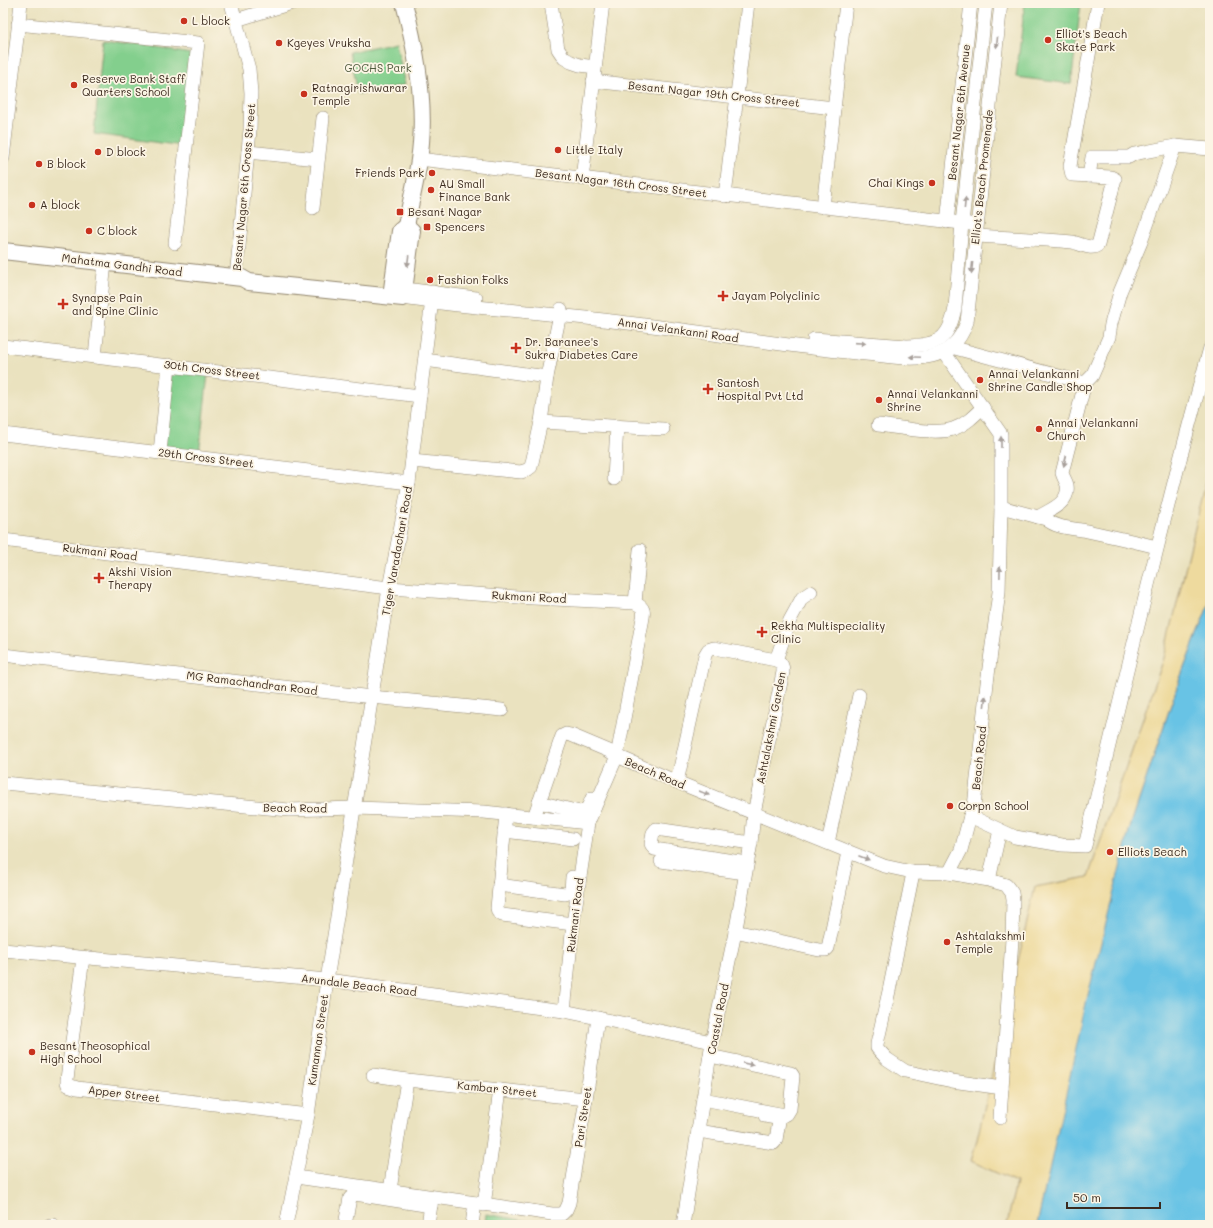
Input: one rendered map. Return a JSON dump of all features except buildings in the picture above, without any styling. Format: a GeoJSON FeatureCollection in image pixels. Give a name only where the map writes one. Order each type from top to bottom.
{"type":"FeatureCollection","features":[{"type":"Feature","properties":{"kind":"main road"},"geometry":{"type":"LineString","coordinates":[[398,293],[400,231],[406,226],[419,159],[421,116],[418,67],[404,3]]}},
{"type":"Feature","properties":{"kind":"main road","name":"Mahatma Gandhi Road"},"geometry":{"type":"LineString","coordinates":[[3,251],[239,278],[249,282],[398,293]]}},
{"type":"Feature","properties":{"kind":"street"},"geometry":{"type":"LineString","coordinates":[[3,158],[21,3]]}},
{"type":"Feature","properties":{"kind":"street","name":"Besant Nagar 6th Cross Street"},"geometry":{"type":"LineString","coordinates":[[231,3],[249,69],[251,93],[239,278]]}},
{"type":"Feature","properties":{"kind":"street"},"geometry":{"type":"LineString","coordinates":[[236,20],[292,3]]}},
{"type":"Feature","properties":{"kind":"street"},"geometry":{"type":"LineString","coordinates":[[551,3],[558,49],[564,58],[580,65],[595,67]]}},
{"type":"Feature","properties":{"kind":"street"},"geometry":{"type":"LineString","coordinates":[[582,179],[603,3]]}},
{"type":"Feature","properties":{"kind":"street"},"geometry":{"type":"LineString","coordinates":[[725,196],[748,3]]}},
{"type":"Feature","properties":{"kind":"street"},"geometry":{"type":"LineString","coordinates":[[822,207],[846,3]]}},
{"type":"Feature","properties":{"kind":"street","name":"Besant Nagar 6th Avenue"},"geometry":{"type":"LineString","coordinates":[[947,222],[971,3]]}},
{"type":"Feature","properties":{"kind":"street","name":"Elliot's Beach Promenade"},"geometry":{"type":"LineString","coordinates":[[943,336],[948,331],[953,320],[955,308],[962,223],[986,3]]}},
{"type":"Feature","properties":{"kind":"street","name":"Elliot's Beach Promenade"},"geometry":{"type":"LineString","coordinates":[[948,349],[958,341],[967,322],[1002,3]]}},
{"type":"Feature","properties":{"kind":"street"},"geometry":{"type":"LineString","coordinates":[[1098,3],[1070,166],[1072,175],[1089,176],[1092,157],[1096,156],[1129,157],[1139,152],[1175,146],[1210,149]]}},
{"type":"Feature","properties":{"kind":"street"},"geometry":{"type":"LineString","coordinates":[[18,24],[198,43],[175,243]]}},
{"type":"Feature","properties":{"kind":"street","name":"Besant Nagar 19th Cross Street"},"geometry":{"type":"LineString","coordinates":[[593,81],[834,108]]}},
{"type":"Feature","properties":{"kind":"street"},"geometry":{"type":"LineString","coordinates":[[313,208],[323,118]]}},
{"type":"Feature","properties":{"kind":"street"},"geometry":{"type":"LineString","coordinates":[[1038,517],[1062,503],[1066,499],[1067,486],[1062,473],[1085,383],[1092,376],[1109,337],[1120,292],[1144,235],[1175,146]]}},
{"type":"Feature","properties":{"kind":"street"},"geometry":{"type":"LineString","coordinates":[[248,152],[318,159]]}},
{"type":"Feature","properties":{"kind":"street","name":"Besant Nagar 16th Cross Street"},"geometry":{"type":"LineString","coordinates":[[419,159],[962,223],[976,231],[1072,242],[1095,248],[1098,245],[1115,179],[1113,177],[1089,176]]}},
{"type":"Feature","properties":{"kind":"street"},"geometry":{"type":"LineString","coordinates":[[95,356],[105,262]]}},
{"type":"Feature","properties":{"kind":"street","name":"Annai Velankanni Road"},"geometry":{"type":"LineString","coordinates":[[398,293],[818,344],[894,357],[922,358],[933,356],[948,349]]}},
{"type":"Feature","properties":{"kind":"street","name":"Tiger Varadachari Road"},"geometry":{"type":"LineString","coordinates":[[354,808],[389,588],[409,483],[433,297]]}},
{"type":"Feature","properties":{"kind":"street"},"geometry":{"type":"LineString","coordinates":[[412,461],[521,472],[531,467],[541,422],[547,377],[560,312]]}},
{"type":"Feature","properties":{"kind":"street","name":"Annai Velankanni Road"},"geometry":{"type":"LineString","coordinates":[[818,344],[907,346],[929,344],[939,340],[943,336]]}},
{"type":"Feature","properties":{"kind":"street","name":"30th Cross Street"},"geometry":{"type":"LineString","coordinates":[[3,346],[420,396]]}},
{"type":"Feature","properties":{"kind":"street"},"geometry":{"type":"LineString","coordinates":[[970,816],[1015,837],[1062,845],[1085,846],[1157,546],[1210,348]]}},
{"type":"Feature","properties":{"kind":"street"},"geometry":{"type":"LineString","coordinates":[[948,349],[1085,383]]}},
{"type":"Feature","properties":{"kind":"street","name":"Beach Road"},"geometry":{"type":"LineString","coordinates":[[539,802],[562,736],[566,734],[677,782],[884,866],[912,872],[949,872],[961,850],[970,816],[974,807],[987,683],[999,592],[1001,434],[948,349]]}},
{"type":"Feature","properties":{"kind":"street"},"geometry":{"type":"LineString","coordinates":[[425,360],[547,377]]}},
{"type":"Feature","properties":{"kind":"street"},"geometry":{"type":"LineString","coordinates":[[160,452],[169,365]]}},
{"type":"Feature","properties":{"kind":"street"},"geometry":{"type":"LineString","coordinates":[[878,425],[944,431],[954,429],[968,421],[983,407]]}},
{"type":"Feature","properties":{"kind":"street"},"geometry":{"type":"LineString","coordinates":[[541,422],[663,428]]}},
{"type":"Feature","properties":{"kind":"street"},"geometry":{"type":"LineString","coordinates":[[614,478],[617,426]]}},
{"type":"Feature","properties":{"kind":"street","name":"29th Cross Street"},"geometry":{"type":"LineString","coordinates":[[3,434],[409,483]]}},
{"type":"Feature","properties":{"kind":"street"},"geometry":{"type":"LineString","coordinates":[[1001,508],[1046,519],[1051,523],[1069,529],[1083,530],[1157,546]]}},
{"type":"Feature","properties":{"kind":"street","name":"Rukmani Road"},"geometry":{"type":"LineString","coordinates":[[3,540],[389,588],[533,598],[635,603],[641,606],[644,612],[613,754],[588,822],[573,924],[564,1011]]}},
{"type":"Feature","properties":{"kind":"street"},"geometry":{"type":"LineString","coordinates":[[635,603],[640,550]]}},
{"type":"Feature","properties":{"kind":"street"},"geometry":{"type":"LineString","coordinates":[[776,660],[790,620],[802,598],[811,592]]}},
{"type":"Feature","properties":{"kind":"street","name":"Ashtalakshmi Garden"},"geometry":{"type":"LineString","coordinates":[[677,782],[705,655],[708,650],[714,648],[776,660],[780,662],[783,667],[783,672],[754,813]]}},
{"type":"Feature","properties":{"kind":"street","name":"MG Ramachandran Road"},"geometry":{"type":"LineString","coordinates":[[3,655],[372,697],[502,710]]}},
{"type":"Feature","properties":{"kind":"street"},"geometry":{"type":"LineString","coordinates":[[828,843],[859,695]]}},
{"type":"Feature","properties":{"kind":"street"},"geometry":{"type":"LineString","coordinates":[[534,817],[539,802],[580,812],[584,811],[588,807],[613,754]]}},
{"type":"Feature","properties":{"kind":"street","name":"Beach Road"},"geometry":{"type":"LineString","coordinates":[[3,783],[289,810],[354,808],[484,812],[588,822]]}},
{"type":"Feature","properties":{"kind":"street","name":"Kumannan Street"},"geometry":{"type":"LineString","coordinates":[[286,1225],[308,1115],[327,980],[354,808]]}},
{"type":"Feature","properties":{"kind":"street","name":"Coastal Road"},"geometry":{"type":"LineString","coordinates":[[682,1225],[712,1042],[735,931],[751,843],[754,813]]}},
{"type":"Feature","properties":{"kind":"street"},"geometry":{"type":"LineString","coordinates":[[506,814],[497,908],[498,912],[502,915],[573,924]]}},
{"type":"Feature","properties":{"kind":"street"},"geometry":{"type":"LineString","coordinates":[[559,837],[560,820]]}},
{"type":"Feature","properties":{"kind":"street"},"geometry":{"type":"LineString","coordinates":[[746,868],[654,849],[651,844],[653,833],[656,828],[751,843]]}},
{"type":"Feature","properties":{"kind":"street"},"geometry":{"type":"LineString","coordinates":[[989,880],[1000,830]]}},
{"type":"Feature","properties":{"kind":"street"},"geometry":{"type":"LineString","coordinates":[[504,831],[573,839]]}},
{"type":"Feature","properties":{"kind":"street"},"geometry":{"type":"LineString","coordinates":[[735,931],[819,950],[826,950],[828,948],[848,852]]}},
{"type":"Feature","properties":{"kind":"street"},"geometry":{"type":"LineString","coordinates":[[661,861],[746,868]]}},
{"type":"Feature","properties":{"kind":"street"},"geometry":{"type":"LineString","coordinates":[[499,885],[565,894],[570,890],[572,872]]}},
{"type":"Feature","properties":{"kind":"street"},"geometry":{"type":"LineString","coordinates":[[912,872],[877,1048],[887,1059],[905,1071],[952,1081],[1002,1088]]}},
{"type":"Feature","properties":{"kind":"street"},"geometry":{"type":"LineString","coordinates":[[949,872],[1006,885],[1012,893],[1012,939],[1000,1118]]}},
{"type":"Feature","properties":{"kind":"street","name":"Arundale Beach Road"},"geometry":{"type":"LineString","coordinates":[[3,950],[327,980],[564,1011],[712,1042]]}},
{"type":"Feature","properties":{"kind":"street","name":"Apper Street"},"geometry":{"type":"LineString","coordinates":[[83,958],[67,1079],[68,1085],[76,1088],[308,1115]]}},
{"type":"Feature","properties":{"kind":"street","name":"Pari Street"},"geometry":{"type":"LineString","coordinates":[[479,1204],[552,1214],[562,1214],[566,1210],[569,1203],[598,1018]]}},
{"type":"Feature","properties":{"kind":"street"},"geometry":{"type":"LineString","coordinates":[[703,1102],[785,1115],[790,1109],[793,1076],[791,1073],[710,1056]]}},
{"type":"Feature","properties":{"kind":"street","name":"Kambar Street"},"geometry":{"type":"LineString","coordinates":[[373,1075],[586,1099]]}},
{"type":"Feature","properties":{"kind":"street"},"geometry":{"type":"LineString","coordinates":[[390,1190],[407,1080]]}},
{"type":"Feature","properties":{"kind":"street"},"geometry":{"type":"LineString","coordinates":[[472,1225],[479,1204],[500,1090]]}},
{"type":"Feature","properties":{"kind":"street"},"geometry":{"type":"LineString","coordinates":[[698,1131],[772,1143],[776,1140],[779,1121],[776,1118],[703,1102]]}},
{"type":"Feature","properties":{"kind":"street"},"geometry":{"type":"LineString","coordinates":[[296,1180],[390,1190],[431,1201]]}},
{"type":"Feature","properties":{"kind":"street"},"geometry":{"type":"LineString","coordinates":[[296,1180],[340,1190],[342,1192],[344,1196],[339,1225]]}},
{"type":"Feature","properties":{"kind":"street"},"geometry":{"type":"LineString","coordinates":[[345,1225],[350,1198],[355,1194],[479,1204]]}},
{"type":"Feature","properties":{"kind":"street"},"geometry":{"type":"LineString","coordinates":[[428,1225],[431,1201]]}},
{"type":"Feature","properties":{"kind":"green space","name":"Elliot's Beach Skate Park"},"geometry":{"type":"Polygon","coordinates":[[[1025,3],[1081,3],[1071,84],[1016,77],[1025,3]]]}},
{"type":"Feature","properties":{"kind":"green space"},"geometry":{"type":"Polygon","coordinates":[[[103,40],[191,54],[183,146],[94,134],[103,40]]]}},
{"type":"Feature","properties":{"kind":"green space","name":"GOCHS Park"},"geometry":{"type":"Polygon","coordinates":[[[396,42],[405,85],[358,94],[350,52],[396,42]]]}},
{"type":"Feature","properties":{"kind":"green space"},"geometry":{"type":"Polygon","coordinates":[[[171,369],[208,374],[199,454],[162,449],[171,369]]]}},
{"type":"Feature","properties":{"kind":"green space"},"geometry":{"type":"Polygon","coordinates":[[[486,1214],[549,1225],[485,1225],[486,1214]]]}},
{"type":"Feature","properties":{"kind":"sand","name":"Elliots Beach"},"geometry":{"type":"Polygon","coordinates":[[[1210,465],[1210,601],[1179,681],[1130,827],[1037,1225],[1007,1225],[1016,1182],[971,1161],[1035,887],[1088,877],[1164,658],[1210,465]]]}},
{"type":"Feature","properties":{"kind":"water"},"geometry":{"type":"Polygon","coordinates":[[[1210,601],[1210,1225],[1037,1225],[1087,999],[1130,827],[1179,681],[1210,601]]]}},
{"type":"Feature","properties":{"kind":"place","name":"L block"},"geometry":{"type":"Point","coordinates":[184,21]}},
{"type":"Feature","properties":{"kind":"place","name":"Elliot's Beach Skate Park"},"geometry":{"type":"Point","coordinates":[1048,40]}},
{"type":"Feature","properties":{"kind":"place","name":"Kgeyes Vruksha"},"geometry":{"type":"Point","coordinates":[279,43]}},
{"type":"Feature","properties":{"kind":"place","name":"Reserve Bank Staff Quarters School"},"geometry":{"type":"Point","coordinates":[74,85]}},
{"type":"Feature","properties":{"kind":"place","name":"Ratnagirishwarar Temple"},"geometry":{"type":"Point","coordinates":[304,94]}},
{"type":"Feature","properties":{"kind":"place","name":"Little Italy"},"geometry":{"type":"Point","coordinates":[558,150]}},
{"type":"Feature","properties":{"kind":"place","name":"D block"},"geometry":{"type":"Point","coordinates":[98,152]}},
{"type":"Feature","properties":{"kind":"place","name":"B block"},"geometry":{"type":"Point","coordinates":[39,164]}},
{"type":"Feature","properties":{"kind":"place","name":"Friends Park"},"geometry":{"type":"Point","coordinates":[432,173]}},
{"type":"Feature","properties":{"kind":"place","name":"Chai Kings"},"geometry":{"type":"Point","coordinates":[932,183]}},
{"type":"Feature","properties":{"kind":"place","name":"AU Small Finance Bank"},"geometry":{"type":"Point","coordinates":[431,190]}},
{"type":"Feature","properties":{"kind":"place","name":"A block"},"geometry":{"type":"Point","coordinates":[32,205]}},
{"type":"Feature","properties":{"kind":"place","name":"Besant Nagar"},"geometry":{"type":"Point","coordinates":[400,212]}},
{"type":"Feature","properties":{"kind":"place","name":"Spencers"},"geometry":{"type":"Point","coordinates":[427,227]}},
{"type":"Feature","properties":{"kind":"place","name":"C block"},"geometry":{"type":"Point","coordinates":[89,231]}},
{"type":"Feature","properties":{"kind":"place","name":"Fashion Folks"},"geometry":{"type":"Point","coordinates":[430,280]}},
{"type":"Feature","properties":{"kind":"place","name":"Jayam Polyclinic"},"geometry":{"type":"Point","coordinates":[723,296]}},
{"type":"Feature","properties":{"kind":"place","name":"Synapse Pain and Spine Clinic"},"geometry":{"type":"Point","coordinates":[63,304]}},
{"type":"Feature","properties":{"kind":"place","name":"Dr. Baranee's Sukra Diabetes Care"},"geometry":{"type":"Point","coordinates":[516,348]}},
{"type":"Feature","properties":{"kind":"place","name":"Annai Velankanni Shrine Candle Shop"},"geometry":{"type":"Point","coordinates":[980,380]}},
{"type":"Feature","properties":{"kind":"place","name":"Santosh Hospital Pvt Ltd"},"geometry":{"type":"Point","coordinates":[708,389]}},
{"type":"Feature","properties":{"kind":"place","name":"Annai Velankanni Shrine"},"geometry":{"type":"Point","coordinates":[879,400]}},
{"type":"Feature","properties":{"kind":"place","name":"Annai Velankanni Church"},"geometry":{"type":"Point","coordinates":[1039,429]}},
{"type":"Feature","properties":{"kind":"place","name":"Akshi Vision Therapy"},"geometry":{"type":"Point","coordinates":[99,578]}},
{"type":"Feature","properties":{"kind":"place","name":"Rekha Multispeciality Clinic"},"geometry":{"type":"Point","coordinates":[762,632]}},
{"type":"Feature","properties":{"kind":"place","name":"Corpn School"},"geometry":{"type":"Point","coordinates":[950,806]}},
{"type":"Feature","properties":{"kind":"place","name":"Elliots Beach"},"geometry":{"type":"Point","coordinates":[1110,852]}},
{"type":"Feature","properties":{"kind":"place","name":"Ashtalakshmi Temple"},"geometry":{"type":"Point","coordinates":[947,942]}},
{"type":"Feature","properties":{"kind":"place","name":"Besant Theosophical High School"},"geometry":{"type":"Point","coordinates":[32,1052]}}]}
